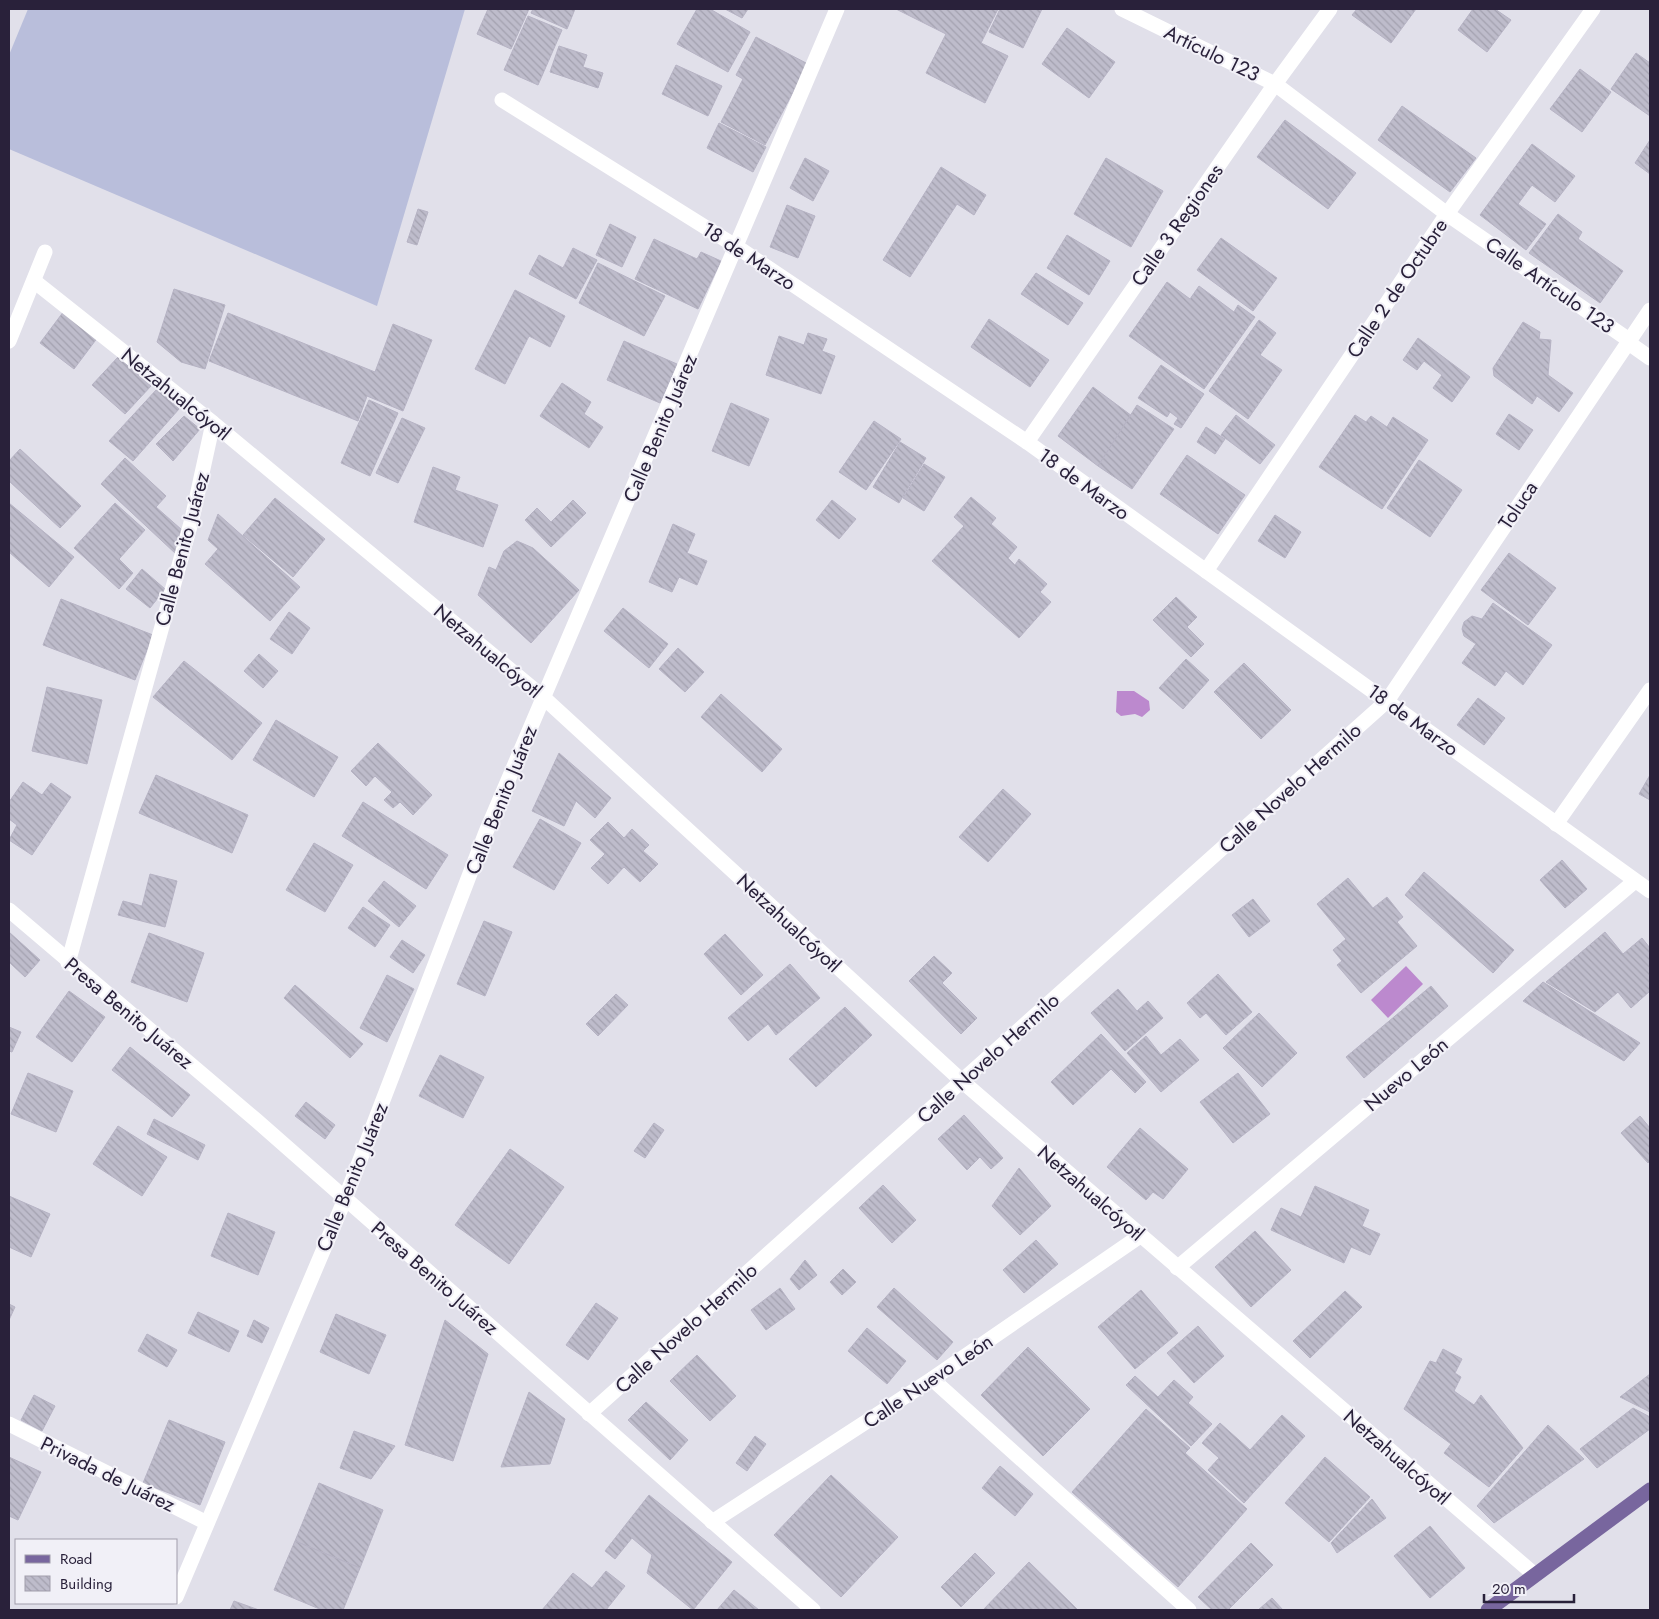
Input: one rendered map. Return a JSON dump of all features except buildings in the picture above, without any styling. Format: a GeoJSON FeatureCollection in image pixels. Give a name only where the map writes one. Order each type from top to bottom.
{"type":"FeatureCollection","features":[{"type":"Feature","properties":{"kind":"main road"},"geometry":{"type":"LineString","coordinates":[[1488,1610],[1650,1490]]}},
{"type":"Feature","properties":{"kind":"street","name":"Calle Benito Juárez"},"geometry":{"type":"LineString","coordinates":[[178,1592],[345,1199],[486,832],[837,9]]}},
{"type":"Feature","properties":{"kind":"street","name":"Artículo 123"},"geometry":{"type":"LineString","coordinates":[[1122,9],[1274,84],[1447,214]]}},
{"type":"Feature","properties":{"kind":"street","name":"Calle 3 Regiones"},"geometry":{"type":"LineString","coordinates":[[1027,442],[1274,84],[1330,9]]}},
{"type":"Feature","properties":{"kind":"street","name":"Calle 2 de Octubre"},"geometry":{"type":"LineString","coordinates":[[1206,571],[1447,214],[1592,9]]}},
{"type":"Feature","properties":{"kind":"street","name":"18 de Marzo"},"geometry":{"type":"LineString","coordinates":[[502,100],[737,247],[1027,442],[1650,891]]}},
{"type":"Feature","properties":{"kind":"street","name":"Calle Artículo 123"},"geometry":{"type":"LineString","coordinates":[[1447,214],[1629,340],[1633,346],[1650,358]]}},
{"type":"Feature","properties":{"kind":"street"},"geometry":{"type":"LineString","coordinates":[[9,341],[45,252]]}},
{"type":"Feature","properties":{"kind":"street","name":"Netzahualcóyotl"},"geometry":{"type":"LineString","coordinates":[[34,281],[213,423],[543,697],[963,1082],[1535,1575]]}},
{"type":"Feature","properties":{"kind":"street","name":"Toluca"},"geometry":{"type":"LineString","coordinates":[[1387,702],[1650,310]]}},
{"type":"Feature","properties":{"kind":"street","name":"Calle Benito Juárez"},"geometry":{"type":"LineString","coordinates":[[68,963],[192,519],[213,423]]}},
{"type":"Feature","properties":{"kind":"street"},"geometry":{"type":"LineString","coordinates":[[1556,824],[1650,690]]}},
{"type":"Feature","properties":{"kind":"street","name":"Calle Novelo Hermilo"},"geometry":{"type":"LineString","coordinates":[[589,1414],[1387,702]]}},
{"type":"Feature","properties":{"kind":"street","name":"Nuevo León"},"geometry":{"type":"LineString","coordinates":[[1177,1268],[1635,881]]}},
{"type":"Feature","properties":{"kind":"street","name":"Presa Benito Juárez"},"geometry":{"type":"LineString","coordinates":[[9,910],[68,963],[256,1120],[813,1610]]}},
{"type":"Feature","properties":{"kind":"street","name":"Calle Nuevo León"},"geometry":{"type":"LineString","coordinates":[[712,1522],[932,1379],[1140,1236]]}},
{"type":"Feature","properties":{"kind":"street"},"geometry":{"type":"LineString","coordinates":[[932,1379],[1189,1610]]}},
{"type":"Feature","properties":{"kind":"street","name":"Privada de Juárez"},"geometry":{"type":"LineString","coordinates":[[9,1424],[207,1523]]}},
{"type":"Feature","properties":{"kind":"shaded area"},"geometry":{"type":"Polygon","coordinates":[[[28,9],[465,9],[377,306],[9,149],[9,55],[28,9]]]}},
{"type":"Feature","properties":{"kind":"shaded area"},"geometry":{"type":"Polygon","coordinates":[[[1117,691],[1134,691],[1149,701],[1150,710],[1142,717],[1135,714],[1121,716],[1116,712],[1117,691]]]}},
{"type":"Feature","properties":{"kind":"shaded area"},"geometry":{"type":"Polygon","coordinates":[[[1406,966],[1423,984],[1388,1018],[1371,1000],[1406,966]]]}}]}
